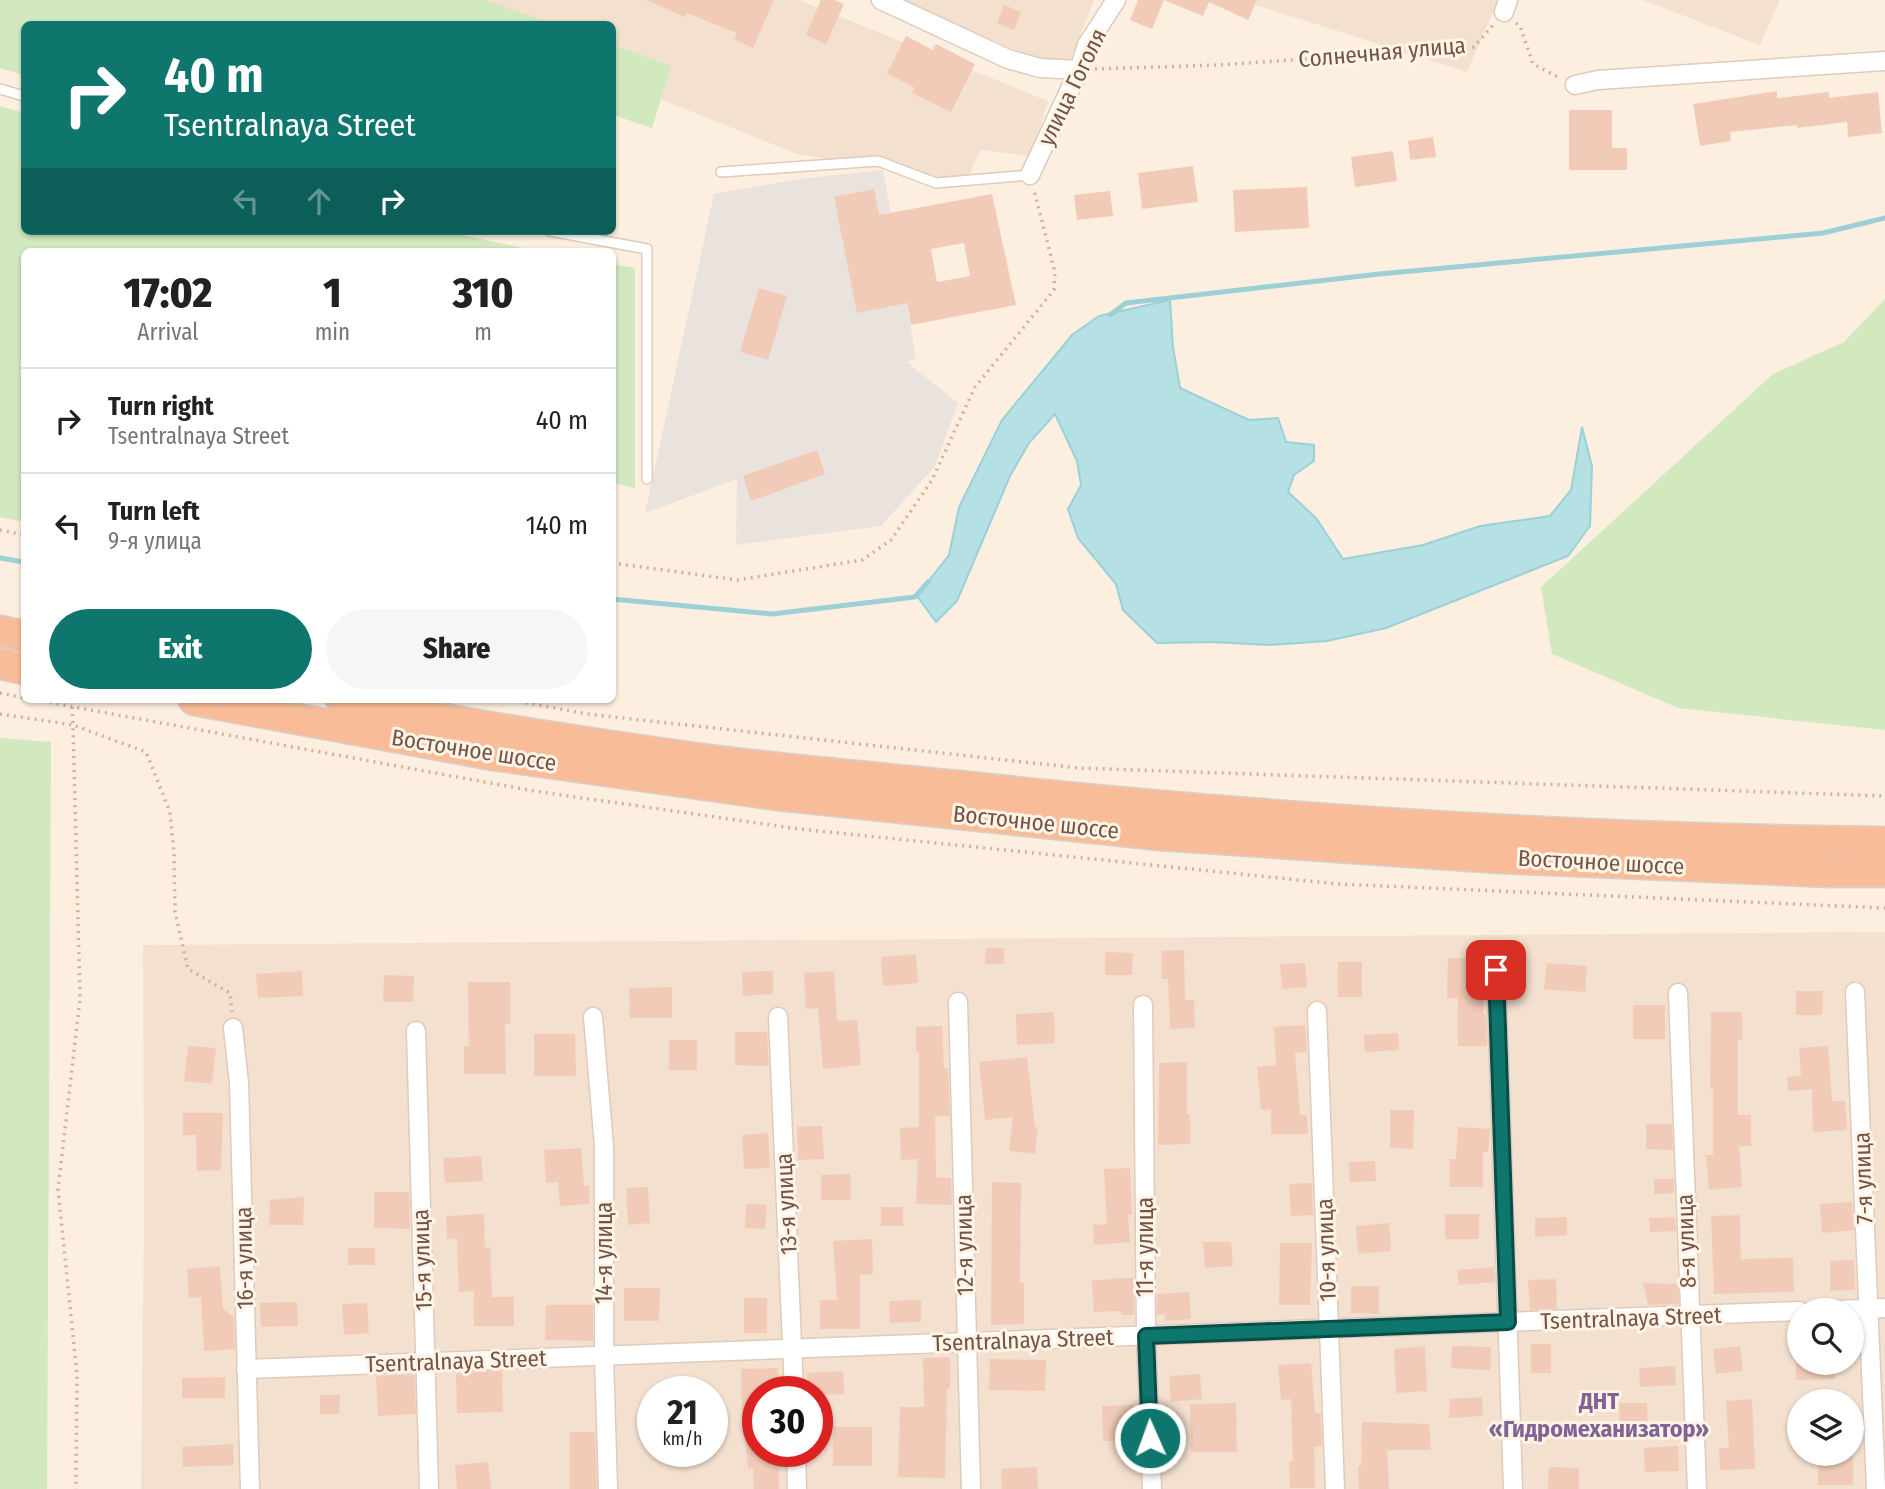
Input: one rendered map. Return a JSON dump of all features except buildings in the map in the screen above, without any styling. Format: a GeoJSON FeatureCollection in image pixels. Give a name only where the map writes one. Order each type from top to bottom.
{"type":"FeatureCollection","features":[{"type":"Feature","properties":{"kind":"highway"},"geometry":{"type":"LineString","coordinates":[[0,631],[21,635]]}},
{"type":"Feature","properties":{"kind":"highway"},"geometry":{"type":"LineString","coordinates":[[0,664],[21,668]]}},
{"type":"Feature","properties":{"kind":"highway","name":"Восточное шоссе"},"geometry":{"type":"LineString","coordinates":[[210,703],[493,755],[778,795],[1160,835],[1514,859],[1885,872]]}},
{"type":"Feature","properties":{"kind":"highway","name":"Восточное шоссе"},"geometry":{"type":"LineString","coordinates":[[356,703],[696,759],[1083,799],[1439,827],[1748,841],[1885,842]]}},
{"type":"Feature","properties":{"kind":"street"},"geometry":{"type":"LineString","coordinates":[[881,0],[1008,59],[1040,68],[1079,70]]}},
{"type":"Feature","properties":{"kind":"street","name":"улица Гоголя"},"geometry":{"type":"LineString","coordinates":[[1030,175],[1079,70],[1087,45],[1116,0]]}},
{"type":"Feature","properties":{"kind":"street"},"geometry":{"type":"LineString","coordinates":[[1575,85],[1598,80],[1885,61]]}},
{"type":"Feature","properties":{"kind":"street"},"geometry":{"type":"LineString","coordinates":[[1496,970],[1513,1489]]}},
{"type":"Feature","properties":{"kind":"street","name":"7-я улица"},"geometry":{"type":"LineString","coordinates":[[1855,992],[1876,1308],[1876,1489]]}},
{"type":"Feature","properties":{"kind":"street","name":"8-я улица"},"geometry":{"type":"LineString","coordinates":[[1678,993],[1697,1489]]}},
{"type":"Feature","properties":{"kind":"street","name":"12-я улица"},"geometry":{"type":"LineString","coordinates":[[958,1002],[971,1489]]}},
{"type":"Feature","properties":{"kind":"street","name":"11-я улица"},"geometry":{"type":"LineString","coordinates":[[1143,1005],[1146,1336],[1152,1489]]}},
{"type":"Feature","properties":{"kind":"street","name":"10-я улица"},"geometry":{"type":"LineString","coordinates":[[1317,1011],[1335,1489]]}},
{"type":"Feature","properties":{"kind":"street","name":"14-я улица"},"geometry":{"type":"LineString","coordinates":[[593,1017],[604,1146],[604,1356],[608,1489]]}},
{"type":"Feature","properties":{"kind":"street","name":"13-я улица"},"geometry":{"type":"LineString","coordinates":[[778,1017],[794,1376]]}},
{"type":"Feature","properties":{"kind":"street","name":"16-я улица"},"geometry":{"type":"LineString","coordinates":[[233,1028],[239,1083],[250,1489]]}},
{"type":"Feature","properties":{"kind":"street","name":"15-я улица"},"geometry":{"type":"LineString","coordinates":[[415,1031],[429,1489]]}},
{"type":"Feature","properties":{"kind":"street","name":"Tsentralnaya Street"},"geometry":{"type":"LineString","coordinates":[[246,1369],[1787,1311]]}},
{"type":"Feature","properties":{"kind":"street"},"geometry":{"type":"LineString","coordinates":[[796,1467],[797,1489]]}},
{"type":"Feature","properties":{"kind":"lane"},"geometry":{"type":"LineString","coordinates":[[0,89],[21,95]]}},
{"type":"Feature","properties":{"kind":"lane"},"geometry":{"type":"LineString","coordinates":[[721,172],[878,161],[936,183],[1030,175]]}},
{"type":"Feature","properties":{"kind":"lane"},"geometry":{"type":"LineString","coordinates":[[572,235],[647,249],[647,479]]}},
{"type":"Feature","properties":{"kind":"path","name":"Солнечная улица"},"geometry":{"type":"LineString","coordinates":[[1079,70],[1219,65],[1474,47],[1506,6],[1520,26],[1533,64],[1575,85]]}},
{"type":"Feature","properties":{"kind":"path"},"geometry":{"type":"LineString","coordinates":[[616,564],[737,580],[862,560],[891,540],[932,480],[975,387],[1054,290],[1055,272],[1030,175]]}},
{"type":"Feature","properties":{"kind":"path"},"geometry":{"type":"LineString","coordinates":[[0,530],[21,534]]}},
{"type":"Feature","properties":{"kind":"path"},"geometry":{"type":"LineString","coordinates":[[0,693],[21,697]]}},
{"type":"Feature","properties":{"kind":"path"},"geometry":{"type":"LineString","coordinates":[[528,703],[587,714],[1078,768],[1885,796]]}},
{"type":"Feature","properties":{"kind":"path"},"geometry":{"type":"LineString","coordinates":[[72,707],[80,999],[58,1189],[77,1376],[76,1489]]}},
{"type":"Feature","properties":{"kind":"path"},"geometry":{"type":"LineString","coordinates":[[0,714],[72,725],[146,752],[170,812],[175,912],[188,969],[230,993],[233,1028]]}},
{"type":"Feature","properties":{"kind":"shaded area"},"geometry":{"type":"Polygon","coordinates":[[[412,0],[799,0],[1048,101],[1031,156],[980,150],[966,183],[797,154],[616,81],[616,21],[465,21],[412,0]]]}},
{"type":"Feature","properties":{"kind":"shaded area"},"geometry":{"type":"Polygon","coordinates":[[[898,0],[1094,0],[1066,71],[898,0]]]}},
{"type":"Feature","properties":{"kind":"shaded area"},"geometry":{"type":"Polygon","coordinates":[[[1240,0],[1498,0],[1467,72],[1240,0]]]}},
{"type":"Feature","properties":{"kind":"shaded area"},"geometry":{"type":"Polygon","coordinates":[[[1643,0],[1780,0],[1760,45],[1643,0]]]}},
{"type":"Feature","properties":{"kind":"shaded area"},"geometry":{"type":"Polygon","coordinates":[[[883,170],[916,358],[907,362],[958,403],[935,466],[881,526],[736,545],[737,479],[645,513],[714,194],[799,179],[883,170]]]}},
{"type":"Feature","properties":{"kind":"shaded area","name":"ДНТ «Гидромеханизатор»"},"geometry":{"type":"Polygon","coordinates":[[[1885,932],[1885,1489],[141,1489],[143,945],[1885,932]]]}},
{"type":"Feature","properties":{"kind":"green space"},"geometry":{"type":"Polygon","coordinates":[[[0,0],[485,0],[545,21],[21,21],[21,74],[0,68],[0,0]]]}},
{"type":"Feature","properties":{"kind":"green space"},"geometry":{"type":"Polygon","coordinates":[[[616,46],[671,66],[652,128],[616,116],[616,46]]]}},
{"type":"Feature","properties":{"kind":"green space"},"geometry":{"type":"Polygon","coordinates":[[[0,106],[21,112],[21,235],[462,235],[523,248],[21,248],[21,521],[0,517],[0,106]]]}},
{"type":"Feature","properties":{"kind":"green space"},"geometry":{"type":"Polygon","coordinates":[[[616,265],[635,268],[635,488],[616,484],[616,265]]]}},
{"type":"Feature","properties":{"kind":"green space"},"geometry":{"type":"Polygon","coordinates":[[[1885,299],[1885,730],[1678,708],[1552,654],[1541,587],[1773,374],[1844,342],[1885,299]]]}},
{"type":"Feature","properties":{"kind":"green space"},"geometry":{"type":"Polygon","coordinates":[[[0,738],[51,742],[47,1489],[0,1489],[0,738]]]}},
{"type":"Feature","properties":{"kind":"water"},"geometry":{"type":"Polygon","coordinates":[[[1170,300],[1173,347],[1180,388],[1249,420],[1278,418],[1286,442],[1314,445],[1314,461],[1294,475],[1288,492],[1316,518],[1343,559],[1423,545],[1480,526],[1550,516],[1571,490],[1582,427],[1592,466],[1590,526],[1568,556],[1386,628],[1327,641],[1270,645],[1157,643],[1123,610],[1116,584],[1078,538],[1068,509],[1081,485],[1077,461],[1055,414],[1029,443],[1010,476],[957,601],[936,622],[917,596],[949,555],[959,507],[1002,420],[1072,335],[1099,316],[1170,300]]]}},
{"type":"Feature","properties":{"kind":"waterway"},"geometry":{"type":"LineString","coordinates":[[1110,315],[1126,303],[1379,274],[1823,233],[1885,218]]}},
{"type":"Feature","properties":{"kind":"waterway"},"geometry":{"type":"LineString","coordinates":[[0,558],[21,562]]}},
{"type":"Feature","properties":{"kind":"waterway"},"geometry":{"type":"LineString","coordinates":[[616,599],[772,614],[915,597],[928,582]]}},
{"type":"Feature","properties":{"kind":"district","name":"ДНТ «Гидромеханизатор»"},"geometry":{"type":"Point","coordinates":[1599,1415]}},
{"type":"Feature","properties":{"kind":"route"},"geometry":{"type":"LineString","coordinates":[[1150,1438],[1146,1336],[1508,1322],[1496,970]]}}]}
